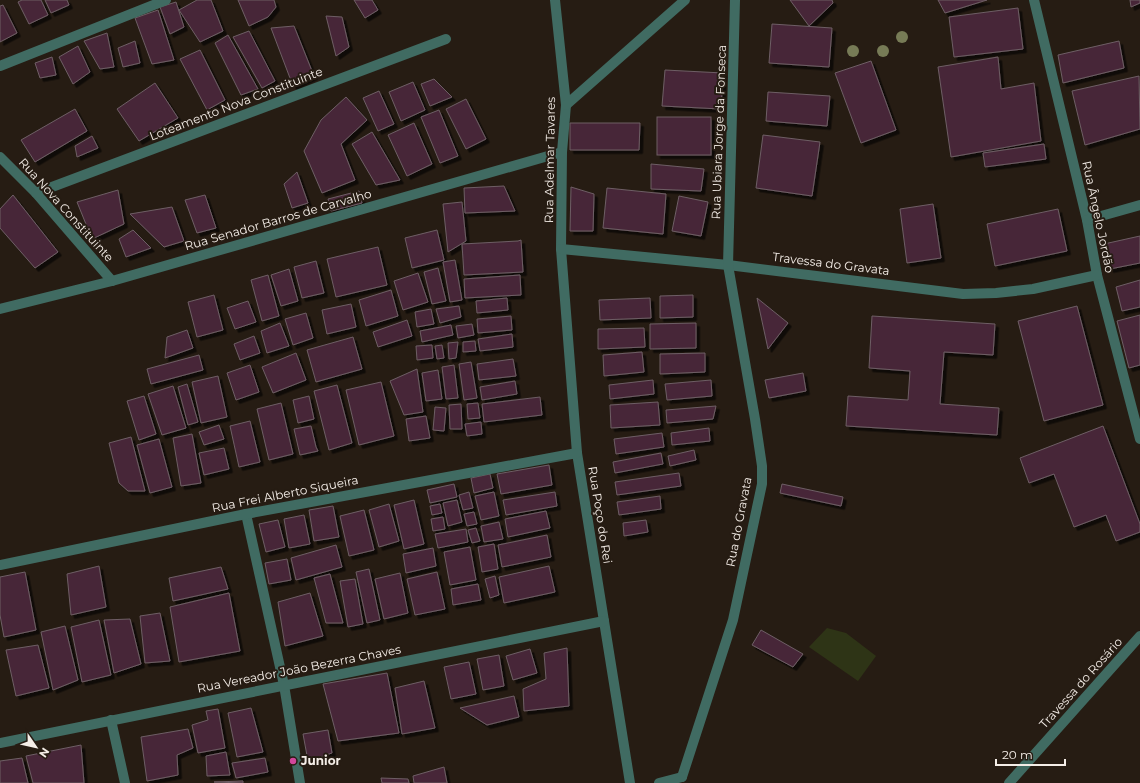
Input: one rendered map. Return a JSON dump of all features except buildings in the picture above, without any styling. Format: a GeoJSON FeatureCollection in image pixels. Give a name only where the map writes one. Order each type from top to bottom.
{"type":"FeatureCollection","features":[{"type":"Feature","properties":{"kind":"street"},"geometry":{"type":"LineString","coordinates":[[0,66],[166,0]]}},
{"type":"Feature","properties":{"kind":"street","name":"Rua Adelmar Tavares"},"geometry":{"type":"LineString","coordinates":[[555,0],[566,105],[562,152],[560,249]]}},
{"type":"Feature","properties":{"kind":"street"},"geometry":{"type":"LineString","coordinates":[[566,105],[686,0]]}},
{"type":"Feature","properties":{"kind":"street","name":"Rua Ubiara Jorge da Fonseca"},"geometry":{"type":"LineString","coordinates":[[728,265],[735,0]]}},
{"type":"Feature","properties":{"kind":"street","name":"Rua Ângelo Jordão"},"geometry":{"type":"LineString","coordinates":[[1034,0],[1087,220],[1097,275],[1140,439]]}},
{"type":"Feature","properties":{"kind":"street","name":"Loteamento Nova Constituinte"},"geometry":{"type":"LineString","coordinates":[[36,193],[446,40]]}},
{"type":"Feature","properties":{"kind":"street","name":"Rua Senador Barros de Carvalho"},"geometry":{"type":"LineString","coordinates":[[0,309],[112,281],[562,152]]}},
{"type":"Feature","properties":{"kind":"street","name":"Rua Nova Constituinte"},"geometry":{"type":"LineString","coordinates":[[0,157],[36,193],[112,281]]}},
{"type":"Feature","properties":{"kind":"street"},"geometry":{"type":"LineString","coordinates":[[1087,220],[1140,205]]}},
{"type":"Feature","properties":{"kind":"street","name":"Travessa do Gravata"},"geometry":{"type":"LineString","coordinates":[[560,249],[728,265],[963,294],[996,293],[1033,289],[1097,275]]}},
{"type":"Feature","properties":{"kind":"street","name":"Rua Poço do Rei"},"geometry":{"type":"LineString","coordinates":[[560,249],[577,453],[630,783]]}},
{"type":"Feature","properties":{"kind":"street","name":"Rua do Gravata"},"geometry":{"type":"LineString","coordinates":[[685,780],[733,620],[762,484],[762,466],[755,420],[728,265]]}},
{"type":"Feature","properties":{"kind":"street","name":"Rua Frei Alberto Siqueira"},"geometry":{"type":"LineString","coordinates":[[0,565],[246,514],[577,453]]}},
{"type":"Feature","properties":{"kind":"street"},"geometry":{"type":"LineString","coordinates":[[246,514],[284,685],[300,783]]}},
{"type":"Feature","properties":{"kind":"street","name":"Rua Vereador João Bezerra Chaves"},"geometry":{"type":"LineString","coordinates":[[0,743],[604,621]]}},
{"type":"Feature","properties":{"kind":"street","name":"Travessa do Rosário"},"geometry":{"type":"LineString","coordinates":[[1009,783],[1140,636]]}},
{"type":"Feature","properties":{"kind":"street"},"geometry":{"type":"LineString","coordinates":[[111,720],[125,783]]}},
{"type":"Feature","properties":{"kind":"street"},"geometry":{"type":"LineString","coordinates":[[659,783],[685,780]]}},
{"type":"Feature","properties":{"kind":"green space"},"geometry":{"type":"Polygon","coordinates":[[[827,628],[846,633],[876,656],[858,681],[809,647],[827,628]]]}},
{"type":"Feature","properties":{"kind":"place","name":"Junior"},"geometry":{"type":"Point","coordinates":[293,761]}}]}
